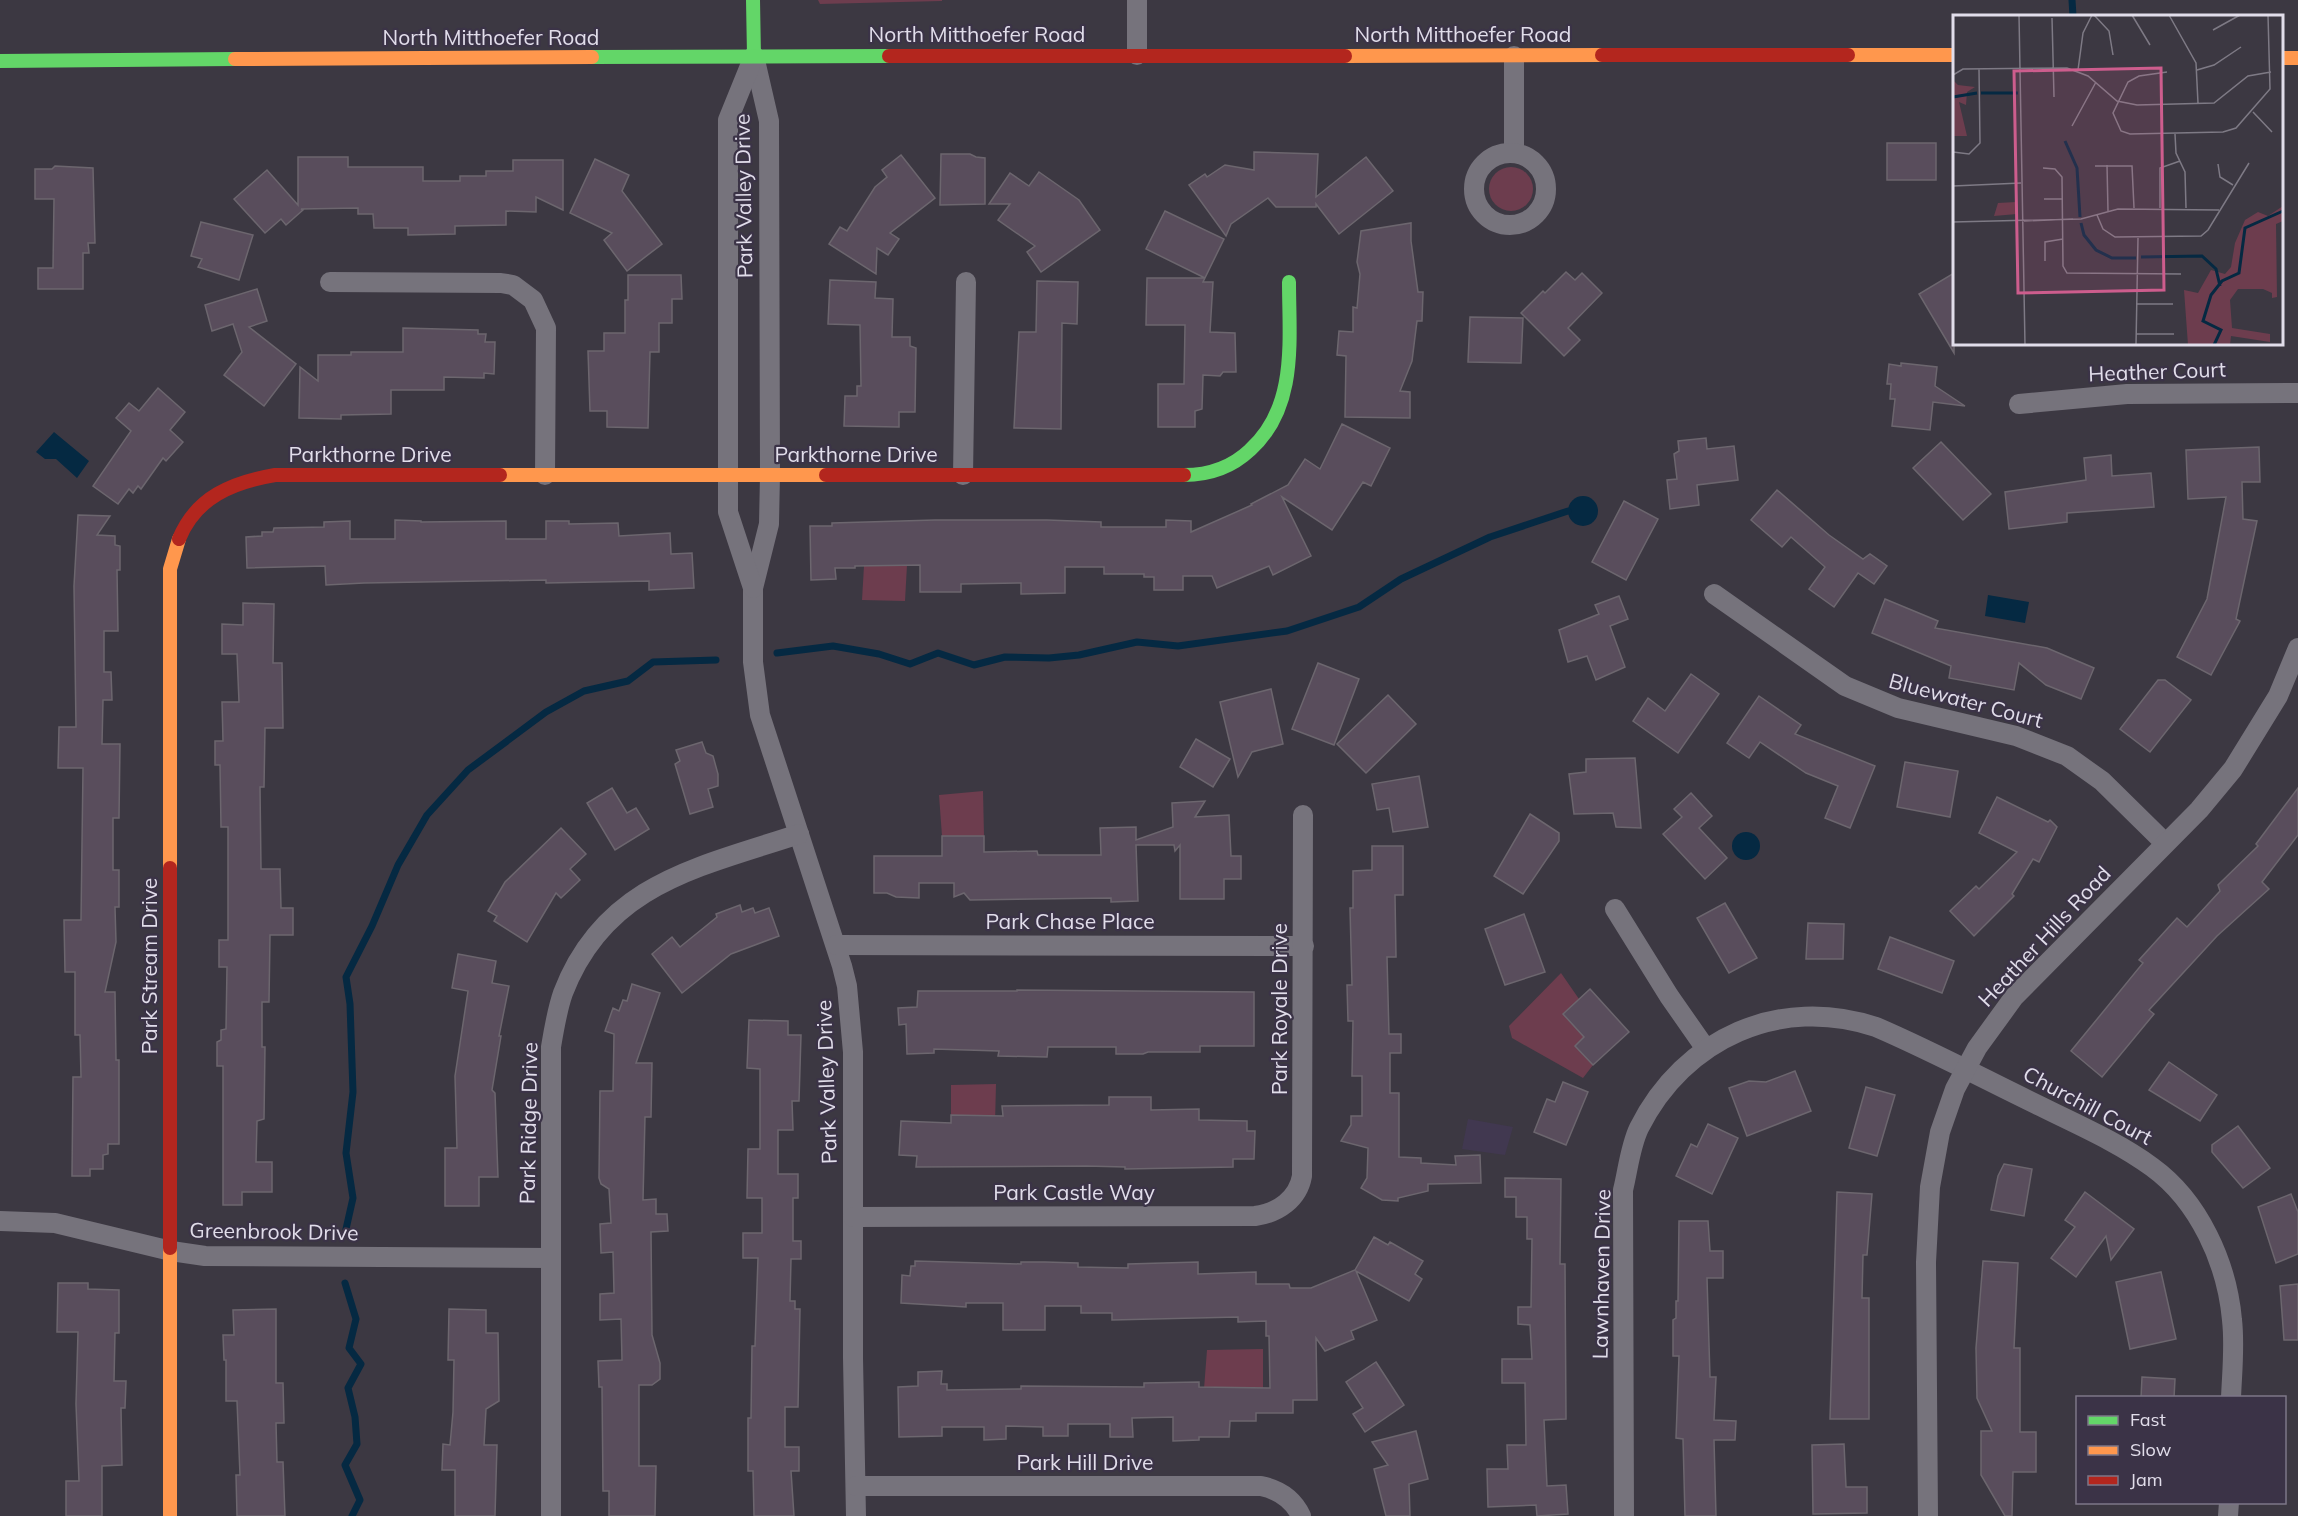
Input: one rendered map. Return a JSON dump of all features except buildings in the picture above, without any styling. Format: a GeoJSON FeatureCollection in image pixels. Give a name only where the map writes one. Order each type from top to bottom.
{"type":"FeatureCollection","features":[{"type":"Feature","properties":{"kind":"street"},"geometry":{"type":"LineString","coordinates":[[753,0],[754,56]]}},
{"type":"Feature","properties":{"kind":"street"},"geometry":{"type":"LineString","coordinates":[[1137,0],[1137,55]]}},
{"type":"Feature","properties":{"kind":"street","name":"North Mitthoefer Road"},"geometry":{"type":"LineString","coordinates":[[0,61],[754,56],[1953,55]]}},
{"type":"Feature","properties":{"kind":"street","name":"Park Valley Drive"},"geometry":{"type":"LineString","coordinates":[[754,56],[769,121],[770,524],[753,588],[753,662],[760,715],[836,945],[847,986],[853,1052],[853,1348],[856,1516]]}},
{"type":"Feature","properties":{"kind":"street","name":"Park Valley Drive"},"geometry":{"type":"LineString","coordinates":[[753,588],[728,512],[727,475],[728,120],[754,56]]}},
{"type":"Feature","properties":{"kind":"street"},"geometry":{"type":"LineString","coordinates":[[1514,56],[1514,153]]}},
{"type":"Feature","properties":{"kind":"street"},"geometry":{"type":"LineString","coordinates":[[330,282],[501,283],[513,285],[526,293],[536,305],[546,328],[545,475]]}},
{"type":"Feature","properties":{"kind":"street"},"geometry":{"type":"LineString","coordinates":[[963,475],[966,282]]}},
{"type":"Feature","properties":{"kind":"street","name":"Parkthorne Drive"},"geometry":{"type":"LineString","coordinates":[[275,475],[1184,476],[1209,472],[1232,464],[1247,455],[1277,415],[1284,398],[1288,365],[1289,282]]}},
{"type":"Feature","properties":{"kind":"street","name":"Heather Court"},"geometry":{"type":"LineString","coordinates":[[2019,404],[2127,394],[2298,393]]}},
{"type":"Feature","properties":{"kind":"street","name":"Park Stream Drive"},"geometry":{"type":"LineString","coordinates":[[170,1516],[170,569],[178,537],[196,510],[213,496],[241,481],[275,475]]}},
{"type":"Feature","properties":{"kind":"street","name":"Bluewater Court"},"geometry":{"type":"LineString","coordinates":[[1714,594],[1845,686],[1874,699],[1924,716],[2016,735],[2067,756],[2102,781],[2165,843]]}},
{"type":"Feature","properties":{"kind":"street","name":"Heather Hills Road"},"geometry":{"type":"LineString","coordinates":[[1928,1516],[1926,1262],[1930,1187],[1940,1132],[1955,1089],[1989,1030],[2014,997],[2199,810],[2233,769],[2278,696],[2297,656]]}},
{"type":"Feature","properties":{"kind":"street","name":"Park Royale Drive"},"geometry":{"type":"LineString","coordinates":[[1290,1200],[1301,1184],[1302,1176],[1303,815]]}},
{"type":"Feature","properties":{"kind":"street","name":"Park Ridge Drive"},"geometry":{"type":"LineString","coordinates":[[551,1516],[550,1047],[563,994],[582,956],[616,915],[660,883],[689,870],[799,834]]}},
{"type":"Feature","properties":{"kind":"street"},"geometry":{"type":"LineString","coordinates":[[1615,909],[1669,996],[1706,1049]]}},
{"type":"Feature","properties":{"kind":"street","name":"Park Chase Place"},"geometry":{"type":"LineString","coordinates":[[836,945],[1304,946]]}},
{"type":"Feature","properties":{"kind":"street","name":"Lawnhaven Drive"},"geometry":{"type":"LineString","coordinates":[[1624,1516],[1623,1190],[1639,1129],[1660,1093],[1688,1062],[1706,1049],[1743,1030],[1772,1020],[1792,1017],[1825,1016],[1876,1027],[1965,1070]]}},
{"type":"Feature","properties":{"kind":"street","name":"Churchill Court"},"geometry":{"type":"LineString","coordinates":[[1965,1070],[2124,1148],[2160,1173],[2182,1196],[2210,1240],[2228,1289],[2233,1331],[2231,1396]]}},
{"type":"Feature","properties":{"kind":"street","name":"Park Castle Way"},"geometry":{"type":"LineString","coordinates":[[853,1217],[1256,1216],[1276,1210],[1290,1200]]}},
{"type":"Feature","properties":{"kind":"street","name":"Greenbrook Drive"},"geometry":{"type":"LineString","coordinates":[[0,1221],[55,1223],[171,1251],[218,1257],[551,1258]]}},
{"type":"Feature","properties":{"kind":"street","name":"Park Hill Drive"},"geometry":{"type":"LineString","coordinates":[[856,1486],[1261,1486],[1285,1495],[1297,1507],[1301,1516]]}},
{"type":"Feature","properties":{"kind":"shaded area"},"geometry":{"type":"Polygon","coordinates":[[[818,0],[942,0],[942,1],[820,4],[818,0]]]}},
{"type":"Feature","properties":{"kind":"shaded area"},"geometry":{"type":"Polygon","coordinates":[[[1511,167],[1520,168],[1527,173],[1532,180],[1532,198],[1527,205],[1520,210],[1511,211],[1502,210],[1495,205],[1490,198],[1489,189],[1490,180],[1495,173],[1502,168],[1511,167]]]}},
{"type":"Feature","properties":{"kind":"shaded area"},"geometry":{"type":"Polygon","coordinates":[[[907,565],[905,601],[862,600],[864,566],[907,565]]]}},
{"type":"Feature","properties":{"kind":"shaded area"},"geometry":{"type":"Polygon","coordinates":[[[983,791],[984,836],[942,836],[939,795],[983,791]]]}},
{"type":"Feature","properties":{"kind":"shaded area"},"geometry":{"type":"Polygon","coordinates":[[[1561,973],[1579,999],[1584,1037],[1575,1046],[1593,1065],[1583,1078],[1512,1038],[1509,1026],[1561,973]]]}},
{"type":"Feature","properties":{"kind":"shaded area"},"geometry":{"type":"Polygon","coordinates":[[[996,1084],[995,1124],[986,1116],[951,1115],[951,1085],[996,1084]]]}},
{"type":"Feature","properties":{"kind":"shaded area"},"geometry":{"type":"Polygon","coordinates":[[[1468,1119],[1513,1127],[1505,1155],[1462,1149],[1468,1119]]]}},
{"type":"Feature","properties":{"kind":"shaded area"},"geometry":{"type":"Polygon","coordinates":[[[1263,1349],[1263,1391],[1256,1388],[1204,1389],[1207,1350],[1263,1349]]]}},
{"type":"Feature","properties":{"kind":"water"},"geometry":{"type":"Polygon","coordinates":[[[54,432],[89,461],[77,478],[56,459],[45,459],[36,452],[54,432]]]}},
{"type":"Feature","properties":{"kind":"water"},"geometry":{"type":"Polygon","coordinates":[[[1583,496],[1589,497],[1597,505],[1597,517],[1589,525],[1583,526],[1577,525],[1569,517],[1568,511],[1569,505],[1577,497],[1583,496]]]}},
{"type":"Feature","properties":{"kind":"water"},"geometry":{"type":"Polygon","coordinates":[[[1988,595],[2029,602],[2025,623],[1985,616],[1988,595]]]}},
{"type":"Feature","properties":{"kind":"water"},"geometry":{"type":"Polygon","coordinates":[[[1746,832],[1756,836],[1760,846],[1756,856],[1746,860],[1736,856],[1732,846],[1736,836],[1746,832]]]}},
{"type":"Feature","properties":{"kind":"waterway"},"geometry":{"type":"LineString","coordinates":[[2072,0],[2073,15]]}},
{"type":"Feature","properties":{"kind":"waterway"},"geometry":{"type":"LineString","coordinates":[[777,653],[833,646],[879,654],[910,664],[938,653],[974,665],[1005,657],[1049,658],[1079,655],[1137,642],[1178,646],[1287,631],[1359,607],[1401,579],[1490,537],[1568,511]]}},
{"type":"Feature","properties":{"kind":"waterway"},"geometry":{"type":"LineString","coordinates":[[346,1229],[353,1198],[346,1153],[353,1092],[350,1004],[346,977],[372,926],[398,865],[427,815],[468,770],[546,712],[584,691],[628,681],[653,662],[716,660]]}},
{"type":"Feature","properties":{"kind":"waterway"},"geometry":{"type":"LineString","coordinates":[[345,1283],[356,1319],[349,1348],[361,1364],[348,1388],[355,1417],[357,1444],[345,1465],[360,1500],[352,1516]]}},
{"type":"Feature","properties":{"kind":"traffic: fast"},"geometry":{"type":"LineString","coordinates":[[753,0],[754,56]]}},
{"type":"Feature","properties":{"kind":"traffic: fast"},"geometry":{"type":"LineString","coordinates":[[592,57],[889,56]]}},
{"type":"Feature","properties":{"kind":"traffic: fast"},"geometry":{"type":"LineString","coordinates":[[0,61],[235,59]]}},
{"type":"Feature","properties":{"kind":"traffic: fast"},"geometry":{"type":"LineString","coordinates":[[1184,475],[1211,472],[1243,456],[1265,433],[1276,414],[1288,372],[1289,282]]}},
{"type":"Feature","properties":{"kind":"traffic: slow"},"geometry":{"type":"LineString","coordinates":[[1345,56],[1602,55]]}},
{"type":"Feature","properties":{"kind":"traffic: slow"},"geometry":{"type":"LineString","coordinates":[[1848,55],[1953,55]]}},
{"type":"Feature","properties":{"kind":"traffic: slow"},"geometry":{"type":"LineString","coordinates":[[235,59],[592,57]]}},
{"type":"Feature","properties":{"kind":"traffic: slow"},"geometry":{"type":"LineString","coordinates":[[2283,58],[2298,58]]}},
{"type":"Feature","properties":{"kind":"traffic: slow"},"geometry":{"type":"LineString","coordinates":[[500,475],[826,475]]}},
{"type":"Feature","properties":{"kind":"traffic: slow"},"geometry":{"type":"LineString","coordinates":[[170,868],[170,569],[179,539]]}},
{"type":"Feature","properties":{"kind":"traffic: slow"},"geometry":{"type":"LineString","coordinates":[[170,1248],[170,1516]]}},
{"type":"Feature","properties":{"kind":"traffic: jam"},"geometry":{"type":"LineString","coordinates":[[1602,55],[1848,55]]}},
{"type":"Feature","properties":{"kind":"traffic: jam"},"geometry":{"type":"LineString","coordinates":[[889,56],[1345,56]]}},
{"type":"Feature","properties":{"kind":"traffic: jam"},"geometry":{"type":"LineString","coordinates":[[179,539],[186,524],[206,502],[231,487],[275,475],[500,475]]}},
{"type":"Feature","properties":{"kind":"traffic: jam"},"geometry":{"type":"LineString","coordinates":[[826,475],[1184,475]]}},
{"type":"Feature","properties":{"kind":"traffic: jam"},"geometry":{"type":"LineString","coordinates":[[170,868],[170,1248]]}}]}
